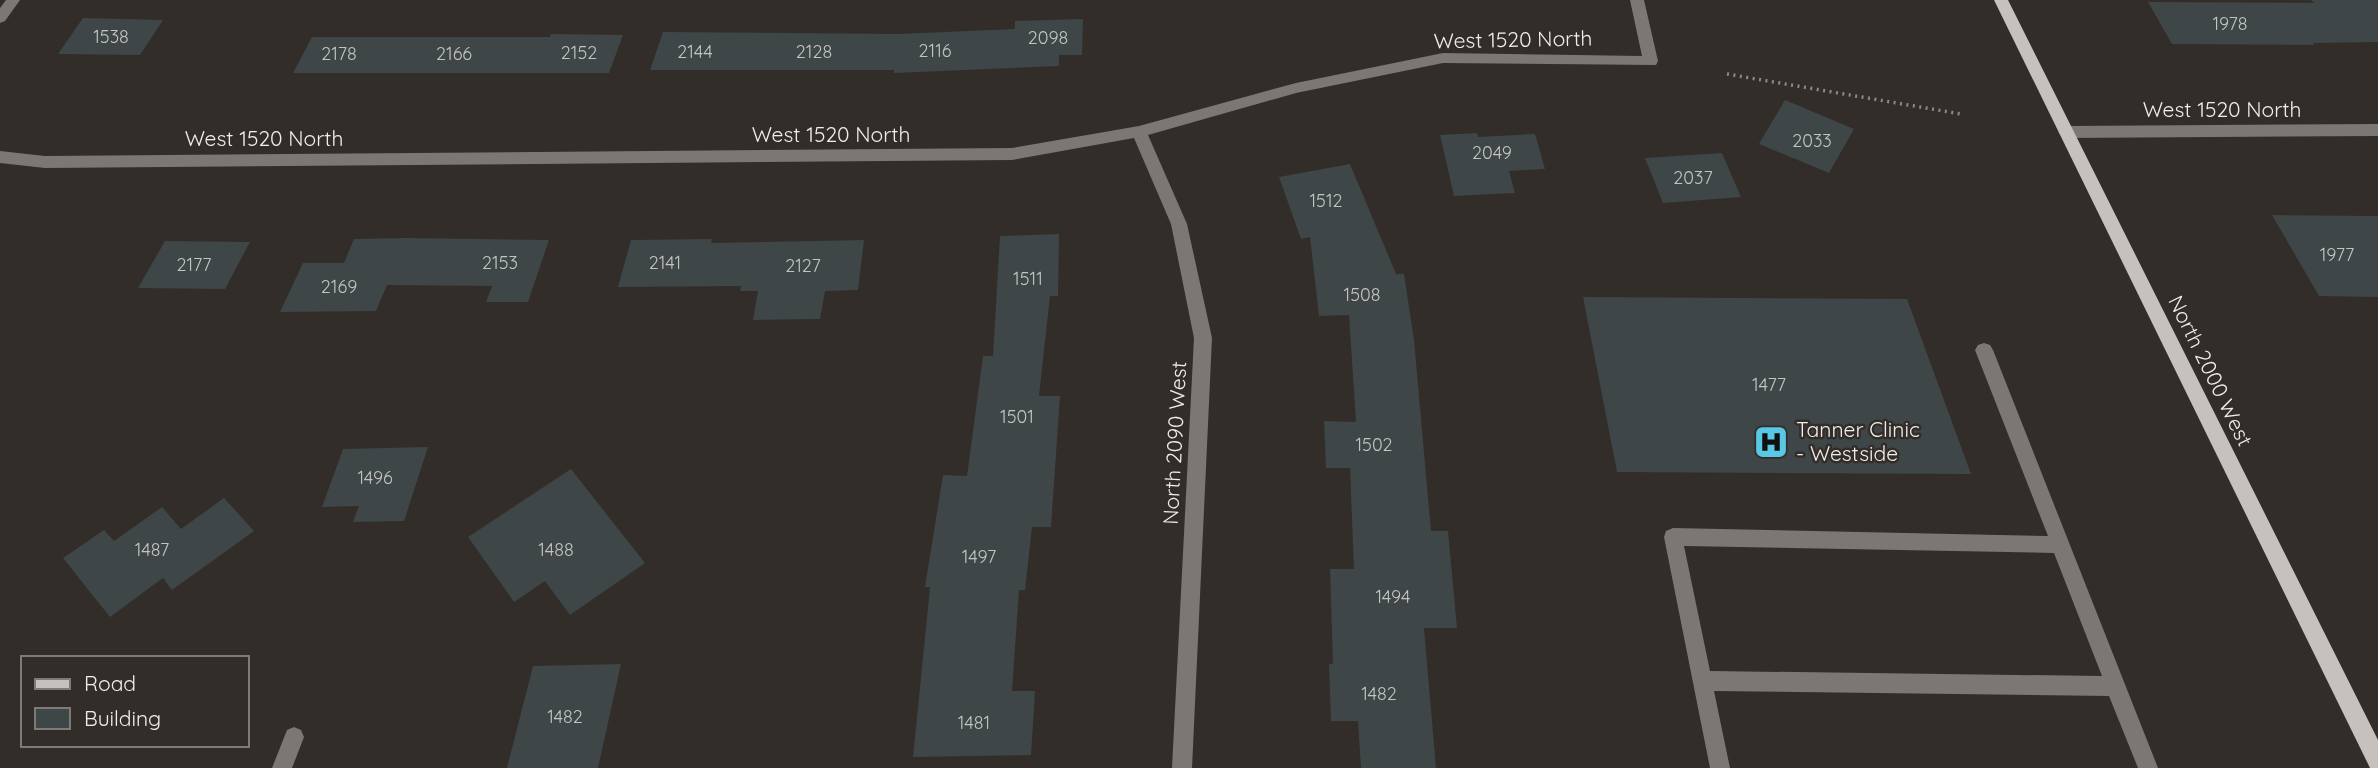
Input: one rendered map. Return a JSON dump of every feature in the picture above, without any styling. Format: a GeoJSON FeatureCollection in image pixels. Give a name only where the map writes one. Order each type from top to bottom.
{"type":"FeatureCollection","features":[{"type":"Feature","properties":{"kind":"main road","name":"North 2000 West"},"geometry":{"type":"LineString","coordinates":[[2001,0],[2378,762]]}},
{"type":"Feature","properties":{"kind":"street"},"geometry":{"type":"LineString","coordinates":[[0,18],[13,0]]}},
{"type":"Feature","properties":{"kind":"street","name":"West 1520 North"},"geometry":{"type":"LineString","coordinates":[[0,157],[45,162],[1012,154],[1139,132],[1296,88],[1443,58],[1651,61],[1637,0]]}},
{"type":"Feature","properties":{"kind":"street","name":"West 1520 North"},"geometry":{"type":"LineString","coordinates":[[2066,132],[2378,130]]}},
{"type":"Feature","properties":{"kind":"street","name":"North 2090 West"},"geometry":{"type":"LineString","coordinates":[[1139,132],[1179,224],[1203,338],[1182,768]]}},
{"type":"Feature","properties":{"kind":"street"},"geometry":{"type":"LineString","coordinates":[[1984,350],[2148,768]]}},
{"type":"Feature","properties":{"kind":"street"},"geometry":{"type":"LineString","coordinates":[[1720,768],[1673,537],[2061,545]]}},
{"type":"Feature","properties":{"kind":"street"},"geometry":{"type":"LineString","coordinates":[[1702,681],[2116,686]]}},
{"type":"Feature","properties":{"kind":"street"},"geometry":{"type":"LineString","coordinates":[[282,768],[294,737]]}},
{"type":"Feature","properties":{"kind":"path"},"geometry":{"type":"LineString","coordinates":[[1727,74],[1961,114]]}},
{"type":"Feature","properties":{"kind":"building"},"geometry":{"type":"Polygon","coordinates":[[[2311,0],[2378,0],[2378,42],[2313,43],[2314,45],[2172,44],[2148,2],[2314,3],[2311,0]]]}},
{"type":"Feature","properties":{"kind":"building"},"geometry":{"type":"Polygon","coordinates":[[[83,18],[163,20],[140,55],[58,54],[83,18]]]}},
{"type":"Feature","properties":{"kind":"building"},"geometry":{"type":"Polygon","coordinates":[[[1083,19],[1082,55],[1059,55],[1059,66],[894,73],[894,70],[650,70],[663,32],[898,34],[1015,29],[1015,21],[1083,19]]]}},
{"type":"Feature","properties":{"kind":"building"},"geometry":{"type":"Polygon","coordinates":[[[551,34],[623,35],[609,73],[293,73],[312,37],[550,37],[551,34]]]}},
{"type":"Feature","properties":{"kind":"building"},"geometry":{"type":"Polygon","coordinates":[[[1785,100],[1854,129],[1829,173],[1759,144],[1785,100]]]}},
{"type":"Feature","properties":{"kind":"building"},"geometry":{"type":"Polygon","coordinates":[[[1477,133],[1478,137],[1535,134],[1545,169],[1509,171],[1515,193],[1454,196],[1440,135],[1477,133]]]}},
{"type":"Feature","properties":{"kind":"building"},"geometry":{"type":"Polygon","coordinates":[[[1722,153],[1741,197],[1663,203],[1645,158],[1722,153]]]}},
{"type":"Feature","properties":{"kind":"building"},"geometry":{"type":"Polygon","coordinates":[[[1350,164],[1396,274],[1404,274],[1414,340],[1431,531],[1448,531],[1457,628],[1424,628],[1436,768],[1361,768],[1358,721],[1331,721],[1329,664],[1333,664],[1330,569],[1354,569],[1350,468],[1326,468],[1324,421],[1356,422],[1349,315],[1319,316],[1310,237],[1301,239],[1279,177],[1350,164]]]}},
{"type":"Feature","properties":{"kind":"building"},"geometry":{"type":"Polygon","coordinates":[[[2272,215],[2378,216],[2378,297],[2319,296],[2272,215]]]}},
{"type":"Feature","properties":{"kind":"building"},"geometry":{"type":"Polygon","coordinates":[[[1059,234],[1058,296],[1050,296],[1039,396],[1060,396],[1051,527],[1032,527],[1025,590],[1019,590],[1012,691],[1035,691],[1031,755],[913,757],[930,587],[925,587],[943,475],[967,476],[983,356],[993,356],[1000,236],[1059,234]]]}},
{"type":"Feature","properties":{"kind":"building"},"geometry":{"type":"Polygon","coordinates":[[[354,239],[549,240],[528,302],[486,302],[492,286],[387,285],[376,311],[280,312],[303,263],[344,263],[354,239]]]}},
{"type":"Feature","properties":{"kind":"building"},"geometry":{"type":"Polygon","coordinates":[[[712,239],[711,243],[864,240],[858,290],[825,291],[820,319],[753,320],[758,291],[740,291],[741,286],[618,287],[631,240],[712,239]]]}},
{"type":"Feature","properties":{"kind":"building"},"geometry":{"type":"Polygon","coordinates":[[[165,241],[250,242],[225,289],[138,288],[165,241]]]}},
{"type":"Feature","properties":{"kind":"building"},"geometry":{"type":"Polygon","coordinates":[[[1583,297],[1907,299],[1971,474],[1617,472],[1583,297]]]}},
{"type":"Feature","properties":{"kind":"building"},"geometry":{"type":"Polygon","coordinates":[[[428,447],[404,521],[353,522],[359,506],[322,507],[343,449],[428,447]]]}},
{"type":"Feature","properties":{"kind":"building"},"geometry":{"type":"Polygon","coordinates":[[[571,469],[645,563],[570,615],[545,581],[514,602],[468,537],[571,469]]]}},
{"type":"Feature","properties":{"kind":"building"},"geometry":{"type":"Polygon","coordinates":[[[224,498],[254,531],[172,590],[163,578],[110,617],[63,558],[104,530],[114,541],[162,507],[181,529],[224,498]]]}},
{"type":"Feature","properties":{"kind":"building"},"geometry":{"type":"Polygon","coordinates":[[[621,664],[598,768],[507,768],[533,666],[621,664]]]}},
{"type":"Feature","properties":{"kind":"place","name":"Tanner Clinic - Westside"},"geometry":{"type":"Point","coordinates":[1771,442]}}]}
